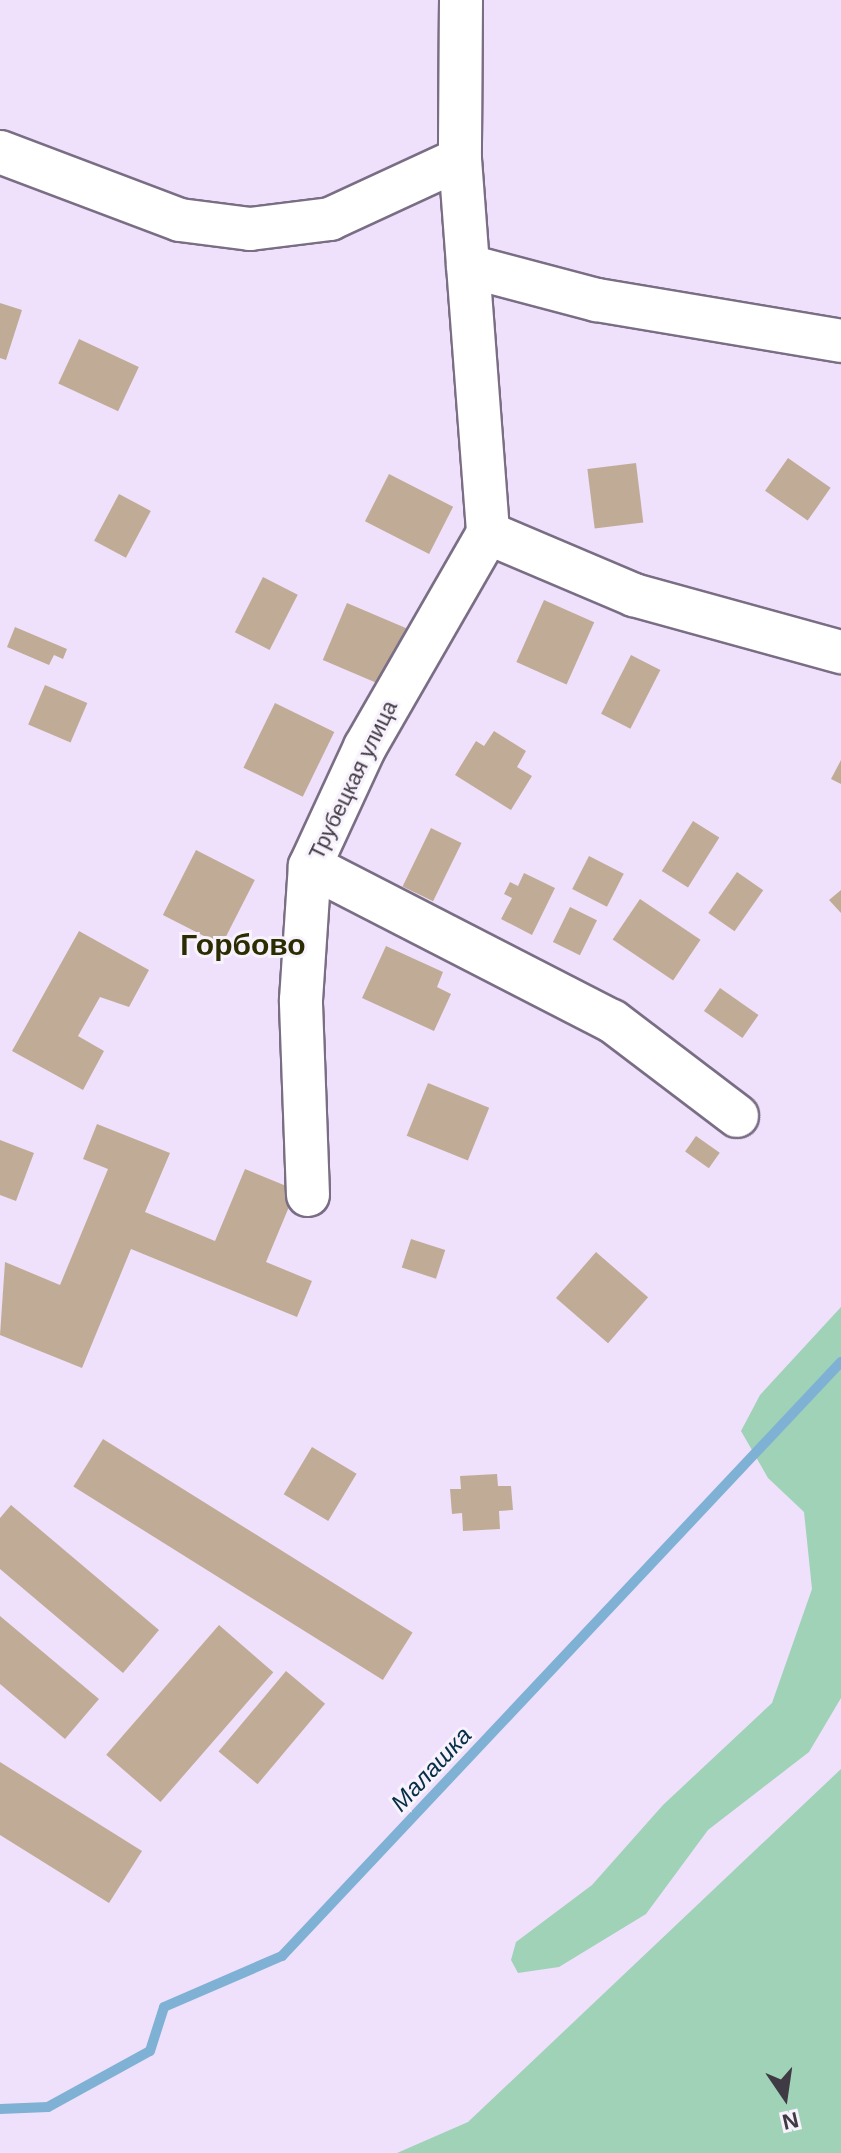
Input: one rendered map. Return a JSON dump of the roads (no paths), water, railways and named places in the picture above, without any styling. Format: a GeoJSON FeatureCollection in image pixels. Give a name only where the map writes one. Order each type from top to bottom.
{"type":"FeatureCollection","features":[{"type":"Feature","properties":{"kind":"street"},"geometry":{"type":"LineString","coordinates":[[461,0],[460,159],[488,533],[634,595],[841,652]]}},
{"type":"Feature","properties":{"kind":"street"},"geometry":{"type":"LineString","coordinates":[[0,152],[180,220],[250,229],[330,219],[460,159]]}},
{"type":"Feature","properties":{"kind":"street"},"geometry":{"type":"LineString","coordinates":[[468,266],[597,300],[841,341]]}},
{"type":"Feature","properties":{"kind":"street","name":"Трубецкая улица"},"geometry":{"type":"LineString","coordinates":[[308,1195],[301,1000],[310,866],[365,747],[488,533]]}},
{"type":"Feature","properties":{"kind":"street"},"geometry":{"type":"LineString","coordinates":[[310,866],[612,1021],[737,1116]]}},
{"type":"Feature","properties":{"kind":"waterway","name":"Малашка"},"geometry":{"type":"LineString","coordinates":[[0,2109],[48,2107],[150,2051],[164,2007],[282,1956],[841,1362]]}},
{"type":"Feature","properties":{"kind":"district","name":"Горбово"},"geometry":{"type":"Point","coordinates":[243,945]}}]}
